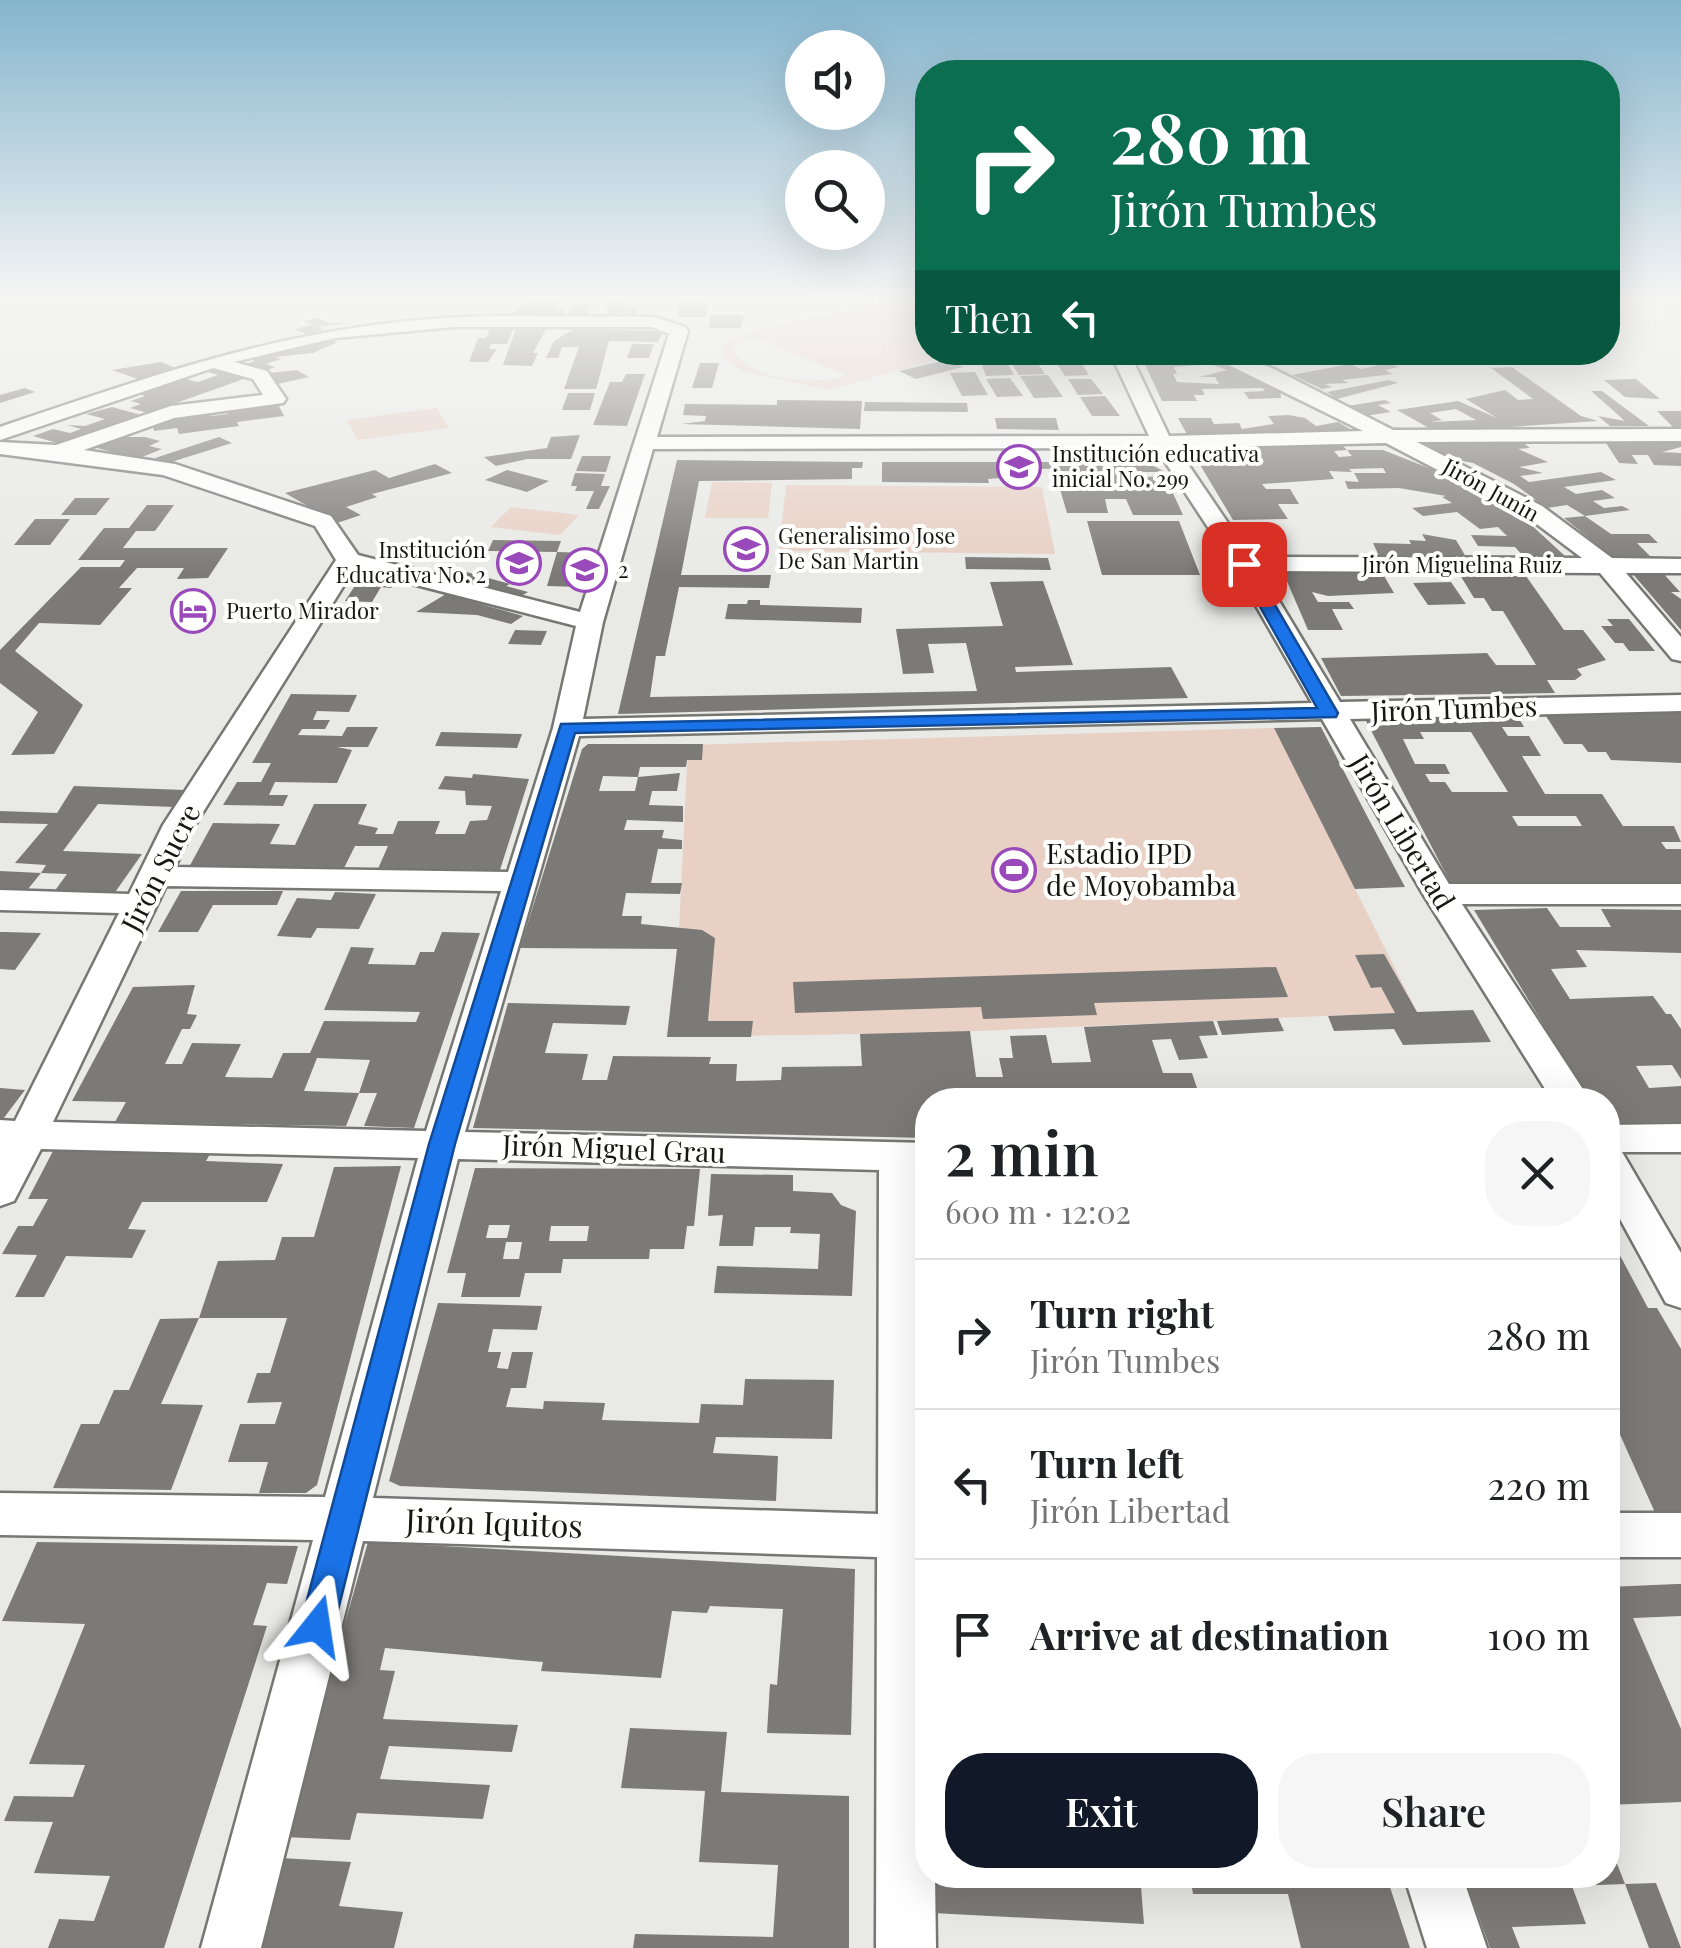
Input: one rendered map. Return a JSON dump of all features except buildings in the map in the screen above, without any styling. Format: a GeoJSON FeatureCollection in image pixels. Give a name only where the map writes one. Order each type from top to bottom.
{"type":"FeatureCollection","features":[{"type":"Feature","properties":{"kind":"street"},"geometry":{"type":"LineString","coordinates":[[0,434],[127,391]]}},
{"type":"Feature","properties":{"kind":"street"},"geometry":{"type":"LineString","coordinates":[[59,452],[171,412],[276,398],[271,391]]}},
{"type":"Feature","properties":{"kind":"street"},"geometry":{"type":"LineString","coordinates":[[231,1948],[442,1144],[567,728],[590,622],[660,391]]}},
{"type":"Feature","properties":{"kind":"street","name":"Jirón Libertad"},"geometry":{"type":"LineString","coordinates":[[1138,391],[1162,442],[1244,564],[1329,713],[1562,1088]]}},
{"type":"Feature","properties":{"kind":"street","name":"Jirón Junín"},"geometry":{"type":"LineString","coordinates":[[1300,391],[1386,438],[1496,488],[1607,566],[1681,653]]}},
{"type":"Feature","properties":{"kind":"street"},"geometry":{"type":"LineString","coordinates":[[643,442],[1162,442],[1571,432],[1681,435]]}},
{"type":"Feature","properties":{"kind":"street"},"geometry":{"type":"LineString","coordinates":[[0,448],[59,452],[167,469],[323,521],[336,535],[348,560],[590,622]]}},
{"type":"Feature","properties":{"kind":"street","name":"Jirón Sucre"},"geometry":{"type":"LineString","coordinates":[[0,1191],[16,1134],[149,890],[179,826],[348,560]]}},
{"type":"Feature","properties":{"kind":"street","name":"Jirón Miguelina Ruiz"},"geometry":{"type":"LineString","coordinates":[[1244,564],[1681,566]]}},
{"type":"Feature","properties":{"kind":"street","name":"Jirón Tumbes"},"geometry":{"type":"LineString","coordinates":[[567,728],[1681,702]]}},
{"type":"Feature","properties":{"kind":"street"},"geometry":{"type":"LineString","coordinates":[[0,900],[149,890],[519,882]]}},
{"type":"Feature","properties":{"kind":"street"},"geometry":{"type":"LineString","coordinates":[[1439,894],[1681,894]]}},
{"type":"Feature","properties":{"kind":"street","name":"Jirón Miguel Grau"},"geometry":{"type":"LineString","coordinates":[[16,1134],[913,1157]]}},
{"type":"Feature","properties":{"kind":"street"},"geometry":{"type":"LineString","coordinates":[[1620,1138],[1681,1138]]}},
{"type":"Feature","properties":{"kind":"street"},"geometry":{"type":"LineString","coordinates":[[906,1948],[915,1538],[913,1157]]}},
{"type":"Feature","properties":{"kind":"street"},"geometry":{"type":"LineString","coordinates":[[1620,1182],[1681,1292]]}},
{"type":"Feature","properties":{"kind":"street","name":"Jirón Iquitos"},"geometry":{"type":"LineString","coordinates":[[0,1514],[345,1519],[915,1538]]}},
{"type":"Feature","properties":{"kind":"street"},"geometry":{"type":"LineString","coordinates":[[1620,1535],[1681,1535]]}},
{"type":"Feature","properties":{"kind":"street"},"geometry":{"type":"LineString","coordinates":[[1437,1888],[1458,1948]]}},
{"type":"Feature","properties":{"kind":"shaded area"},"geometry":{"type":"Polygon","coordinates":[[[437,408],[449,428],[357,440],[347,420],[437,408]]]}},
{"type":"Feature","properties":{"kind":"shaded area"},"geometry":{"type":"Polygon","coordinates":[[[712,482],[772,483],[768,518],[705,518],[712,482]]]}},
{"type":"Feature","properties":{"kind":"shaded area"},"geometry":{"type":"Polygon","coordinates":[[[786,485],[1042,487],[1055,554],[779,551],[786,485]]]}},
{"type":"Feature","properties":{"kind":"shaded area"},"geometry":{"type":"Polygon","coordinates":[[[511,507],[579,515],[560,535],[491,527],[511,507]]]}},
{"type":"Feature","properties":{"kind":"shaded area","name":"Estadio IPD de Moyobamba"},"geometry":{"type":"Polygon","coordinates":[[[1274,728],[1417,1012],[928,1033],[667,1037],[679,931],[688,745],[1274,728]]]}},
{"type":"Feature","properties":{"kind":"place","name":"Institución educativa inicial No. 299"},"geometry":{"type":"Point","coordinates":[1019,467]}},
{"type":"Feature","properties":{"kind":"place","name":"Generalisimo Jose De San Martin"},"geometry":{"type":"Point","coordinates":[746,549]}},
{"type":"Feature","properties":{"kind":"place","name":"Institución Educativa No. 2"},"geometry":{"type":"Point","coordinates":[519,563]}},
{"type":"Feature","properties":{"kind":"place","name":"2"},"geometry":{"type":"Point","coordinates":[585,570]}},
{"type":"Feature","properties":{"kind":"place","name":"Puerto Mirador"},"geometry":{"type":"Point","coordinates":[193,611]}},
{"type":"Feature","properties":{"kind":"place","name":"Estadio IPD de Moyobamba"},"geometry":{"type":"Point","coordinates":[1014,870]}},
{"type":"Feature","properties":{"kind":"route"},"geometry":{"type":"LineString","coordinates":[[317,1626],[442,1144],[567,728],[1329,713],[1244,564]]}}]}
